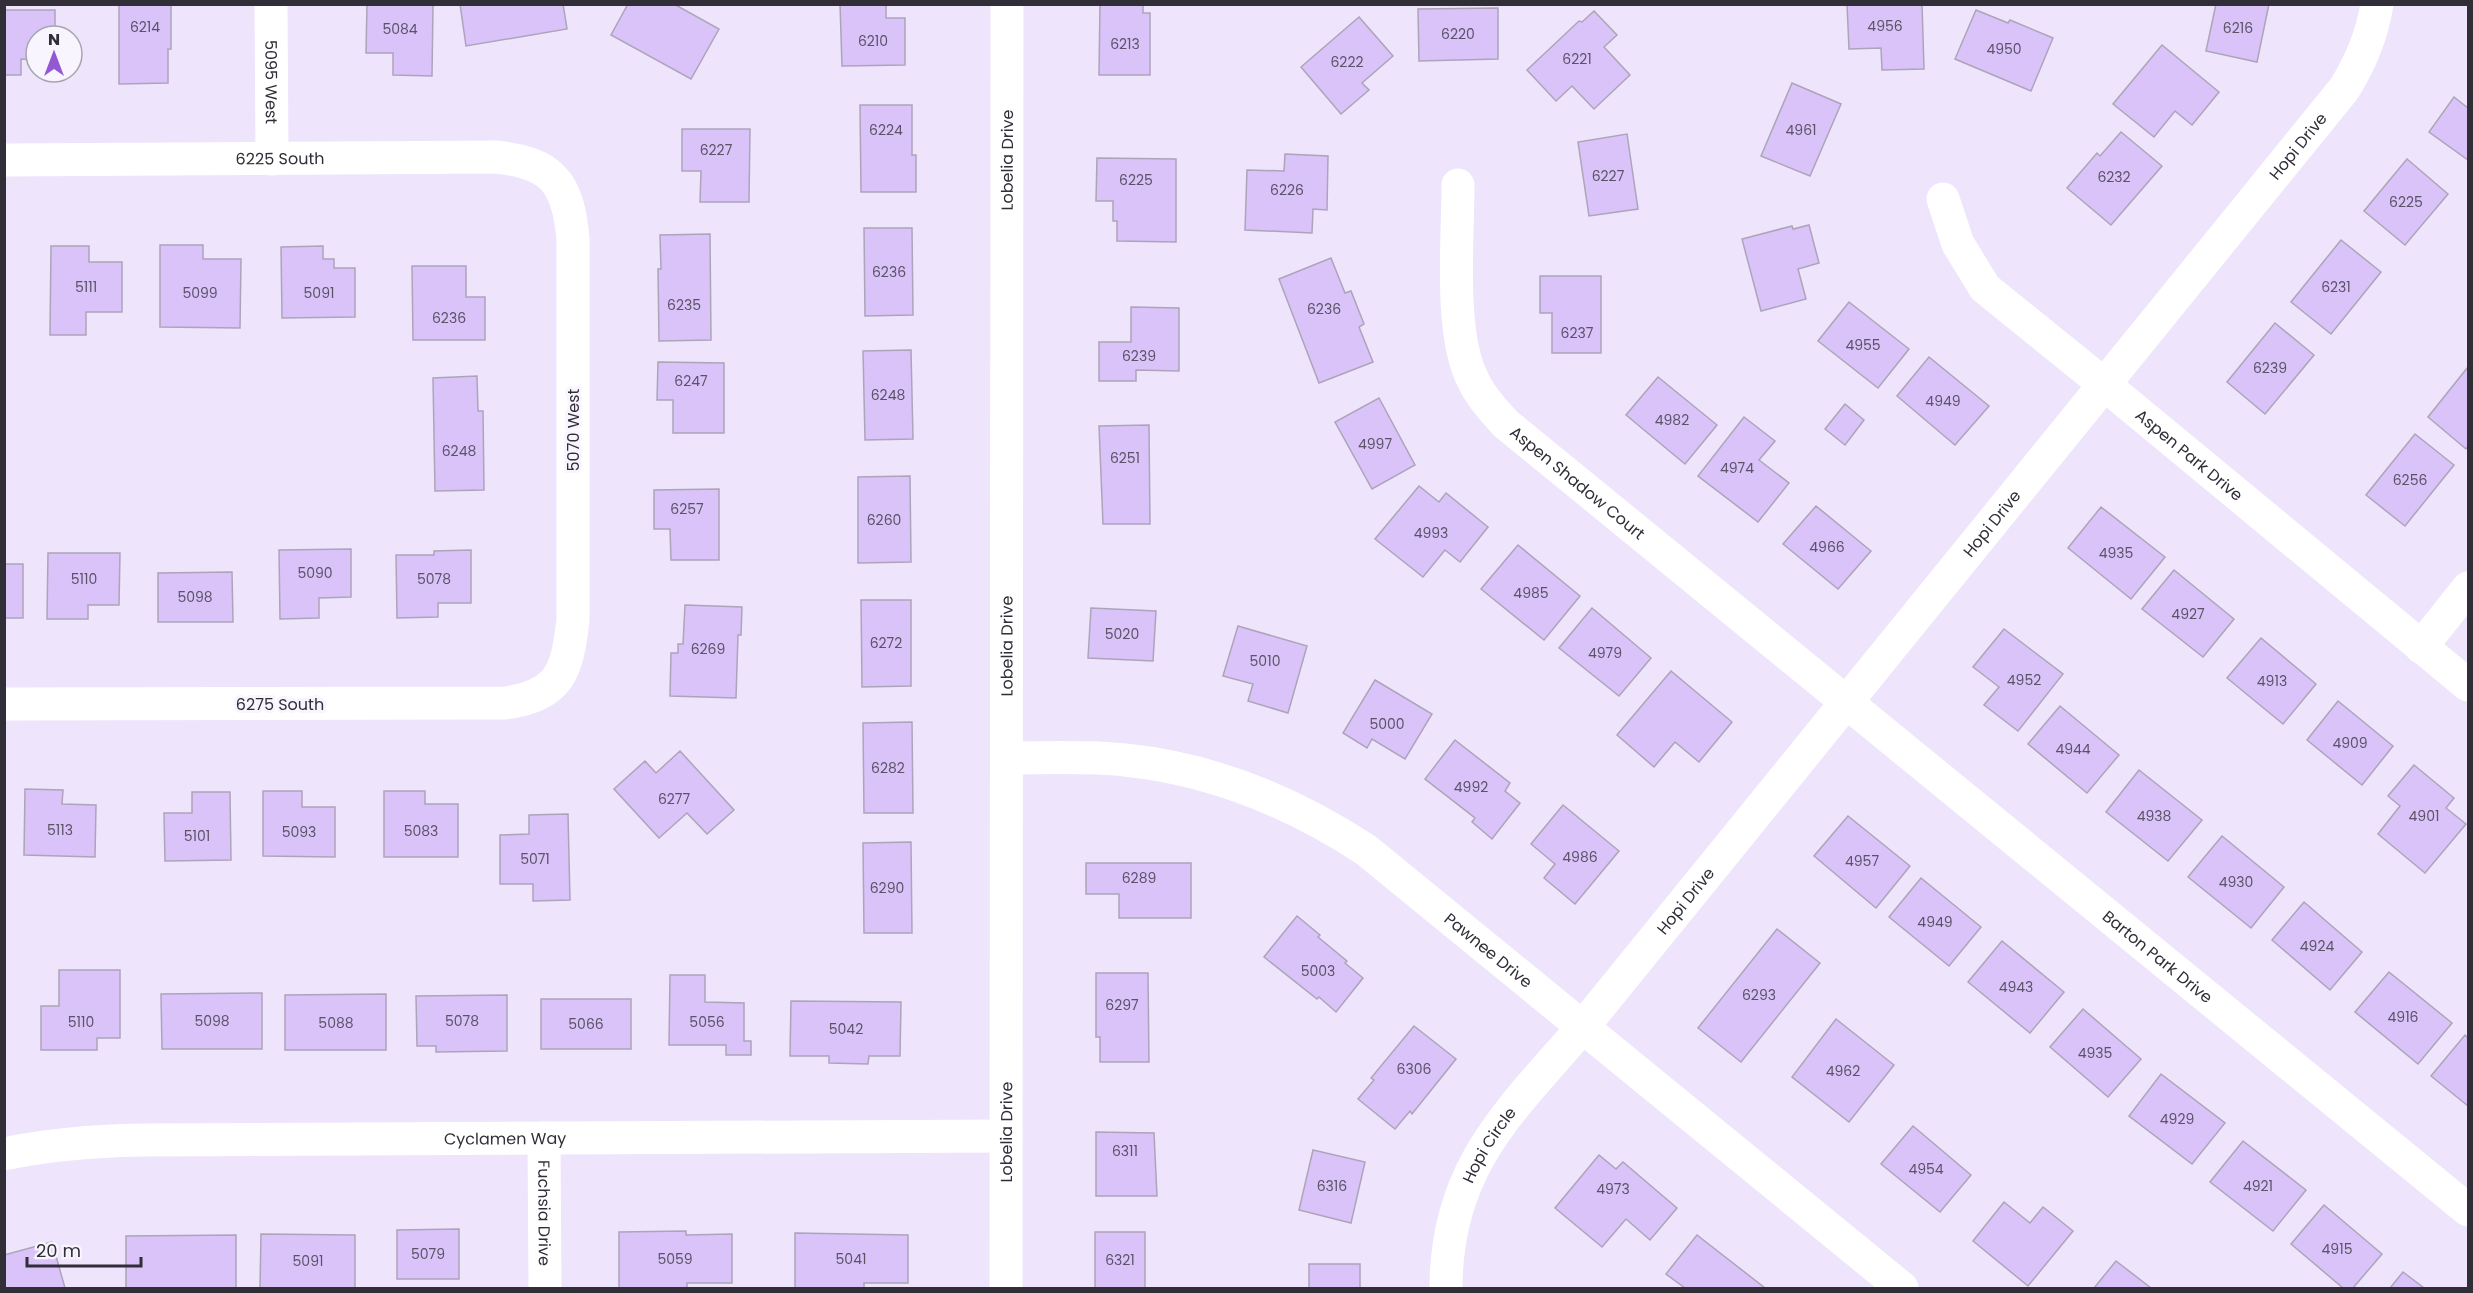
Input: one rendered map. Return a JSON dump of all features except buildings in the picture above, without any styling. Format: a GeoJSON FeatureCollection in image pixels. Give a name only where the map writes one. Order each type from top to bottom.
{"type":"FeatureCollection","features":[{"type":"Feature","properties":{"kind":"street","name":"5095 West"},"geometry":{"type":"LineString","coordinates":[[271,4],[272,159]]}},
{"type":"Feature","properties":{"kind":"street","name":"Lobelia Drive"},"geometry":{"type":"LineString","coordinates":[[1006,1288],[1007,4]]}},
{"type":"Feature","properties":{"kind":"street","name":"Hopi Drive"},"geometry":{"type":"LineString","coordinates":[[1582,1028],[2344,88],[2358,66],[2366,46],[2377,4]]}},
{"type":"Feature","properties":{"kind":"street","name":"6225 South"},"geometry":{"type":"LineString","coordinates":[[4,160],[496,158],[526,162],[552,175]]}},
{"type":"Feature","properties":{"kind":"street","name":"5070 West"},"geometry":{"type":"LineString","coordinates":[[552,175],[567,204],[573,239],[573,620],[568,654],[552,686]]}},
{"type":"Feature","properties":{"kind":"street","name":"Aspen Shadow Court"},"geometry":{"type":"LineString","coordinates":[[1458,185],[1460,336],[1466,362],[1482,395],[1506,424],[1846,702]]}},
{"type":"Feature","properties":{"kind":"street","name":"Aspen Park Drive"},"geometry":{"type":"LineString","coordinates":[[1943,199],[1958,243],[1985,288],[2469,685]]}},
{"type":"Feature","properties":{"kind":"street"},"geometry":{"type":"LineString","coordinates":[[2421,647],[2469,588]]}},
{"type":"Feature","properties":{"kind":"street","name":"6275 South"},"geometry":{"type":"LineString","coordinates":[[4,704],[489,704],[522,701],[552,686]]}},
{"type":"Feature","properties":{"kind":"street","name":"Barton Park Drive"},"geometry":{"type":"LineString","coordinates":[[1846,702],[2469,1210]]}},
{"type":"Feature","properties":{"kind":"street","name":"Pawnee Drive"},"geometry":{"type":"LineString","coordinates":[[1007,758],[1124,760],[1167,766],[1209,775],[1291,806],[1330,826],[1366,850],[1902,1288]]}},
{"type":"Feature","properties":{"kind":"street","name":"Hopi Circle"},"geometry":{"type":"LineString","coordinates":[[1446,1288],[1452,1229],[1468,1176],[1481,1150],[1498,1126],[1582,1028]]}},
{"type":"Feature","properties":{"kind":"street","name":"Cyclamen Way"},"geometry":{"type":"LineString","coordinates":[[4,1154],[91,1141],[1006,1137]]}},
{"type":"Feature","properties":{"kind":"street","name":"Fuchsia Drive"},"geometry":{"type":"LineString","coordinates":[[544,1138],[545,1288]]}}]}
